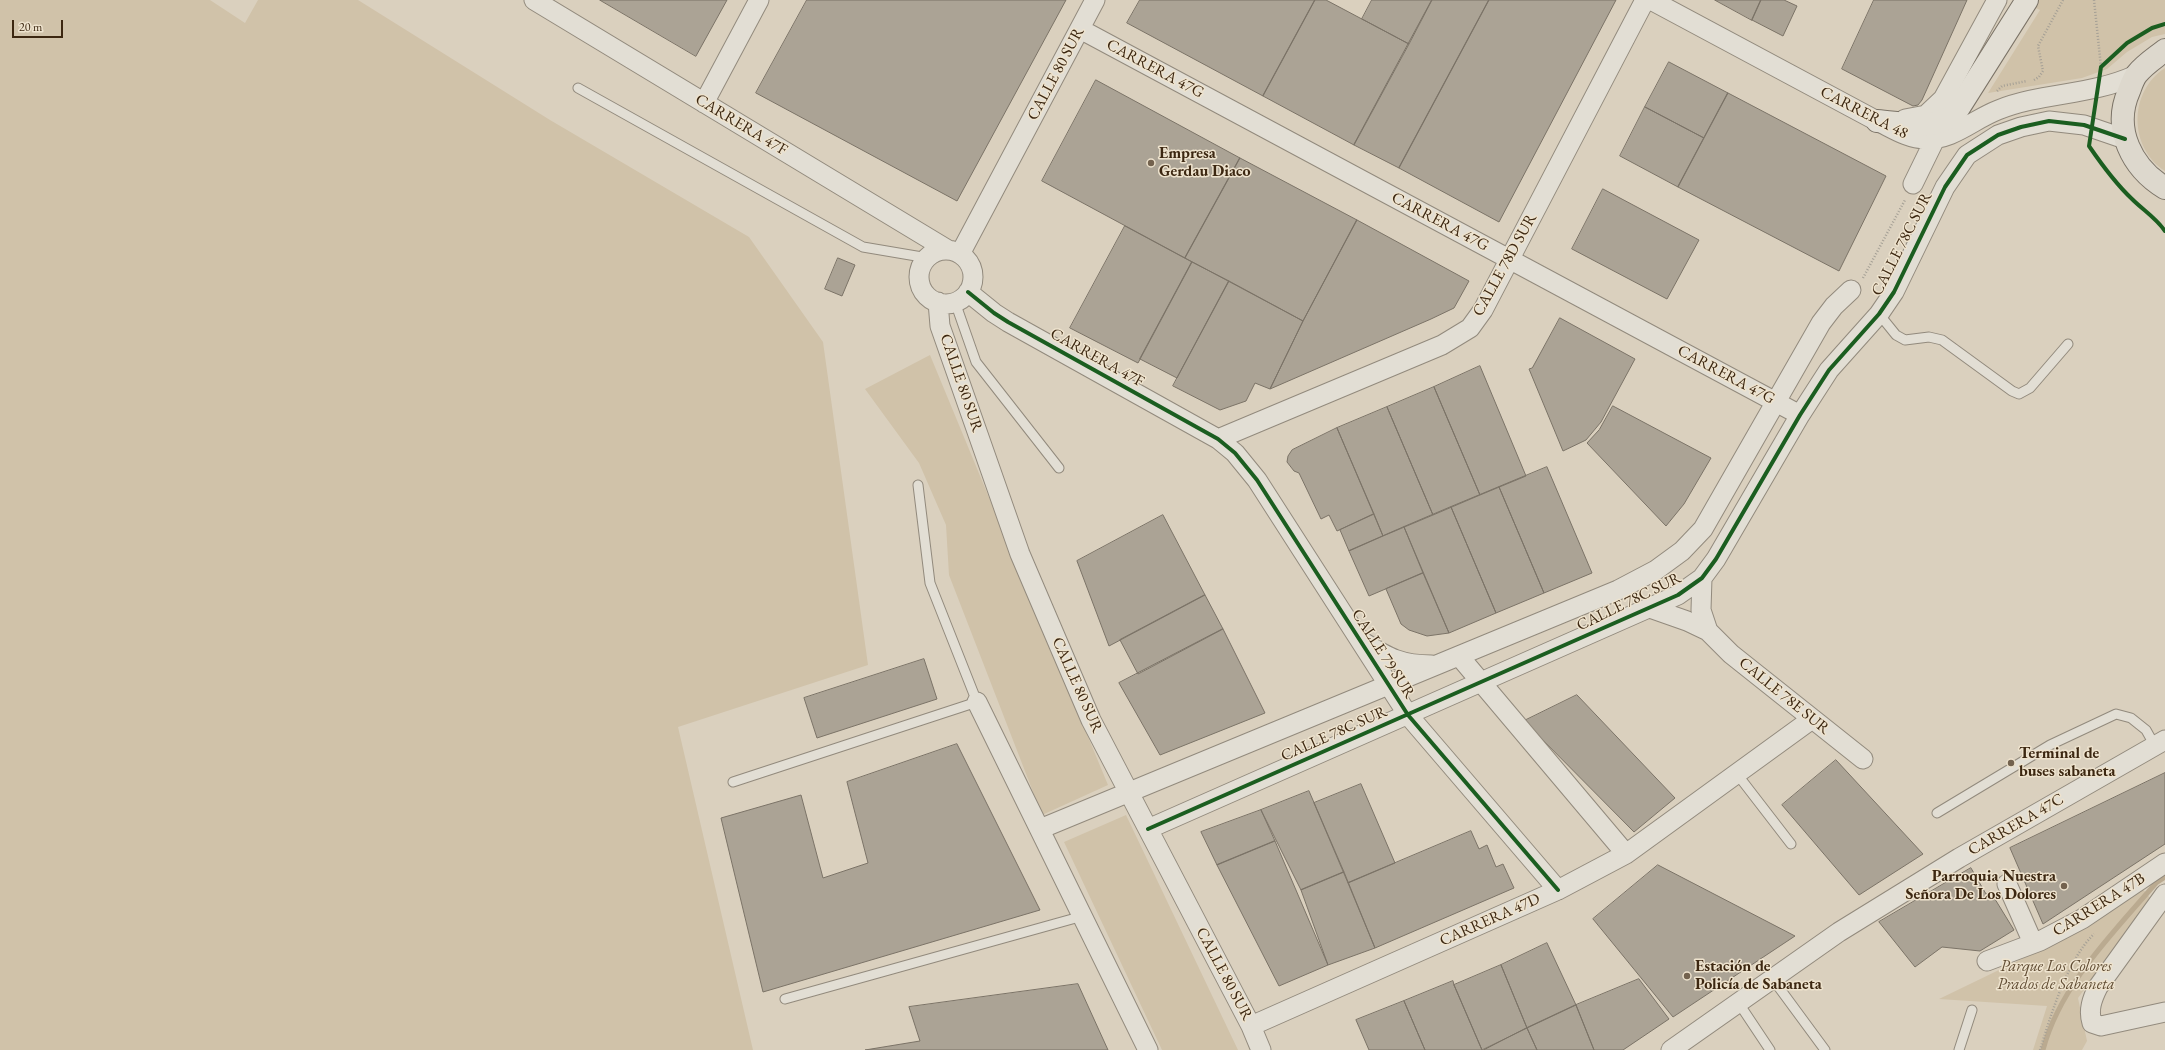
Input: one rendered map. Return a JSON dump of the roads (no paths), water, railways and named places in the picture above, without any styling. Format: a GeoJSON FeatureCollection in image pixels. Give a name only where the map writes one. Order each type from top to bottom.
{"type":"FeatureCollection","features":[{"type":"Feature","properties":{"kind":"main road"},"geometry":{"type":"LineString","coordinates":[[2165,50],[2147,63],[2136,75],[2125,100],[2122,120],[2125,139],[2134,161],[2150,179],[2165,188]]}},
{"type":"Feature","properties":{"kind":"street","name":"CARRERA 47F"},"geometry":{"type":"LineString","coordinates":[[534,0],[954,252]]}},
{"type":"Feature","properties":{"kind":"street"},"geometry":{"type":"LineString","coordinates":[[704,103],[759,0]]}},
{"type":"Feature","properties":{"kind":"street","name":"CALLE 80 SUR"},"geometry":{"type":"LineString","coordinates":[[954,252],[1096,0]]}},
{"type":"Feature","properties":{"kind":"street","name":"CALLE 78D SUR"},"geometry":{"type":"LineString","coordinates":[[1218,439],[1457,337],[1470,328],[1483,310],[1510,260],[1645,0]]}},
{"type":"Feature","properties":{"kind":"street","name":"CARRERA 48"},"geometry":{"type":"LineString","coordinates":[[1651,0],[1878,121],[1915,138],[1935,139],[1952,135],[1996,111],[2059,95],[2097,90],[2136,75]]}},
{"type":"Feature","properties":{"kind":"street"},"geometry":{"type":"LineString","coordinates":[[1878,121],[1913,119],[1926,116],[1935,109],[1943,99],[1997,0]]}},
{"type":"Feature","properties":{"kind":"street"},"geometry":{"type":"LineString","coordinates":[[1878,121],[1925,125],[1945,120],[1955,114],[2027,0]]}},
{"type":"Feature","properties":{"kind":"street","name":"CARRERA 47G"},"geometry":{"type":"LineString","coordinates":[[1080,29],[1800,415]]}},
{"type":"Feature","properties":{"kind":"street","name":"CALLE 78C SUR"},"geometry":{"type":"LineString","coordinates":[[1148,829],[1678,595],[1702,578],[1716,559],[1800,415],[1829,370],[1879,314],[1894,292],[1954,171],[1966,155],[1998,135],[2021,127],[2049,121],[2084,124],[2125,139]]}},
{"type":"Feature","properties":{"kind":"street","name":"CALLE 78C SUR"},"geometry":{"type":"LineString","coordinates":[[1913,184],[1935,139]]}},
{"type":"Feature","properties":{"kind":"street"},"geometry":{"type":"LineString","coordinates":[[940,251],[954,252],[967,260],[972,272],[972,284],[954,299],[924,292],[920,284],[921,267],[928,258],[940,251]]}},
{"type":"Feature","properties":{"kind":"street","name":"CALLE 78C SUR"},"geometry":{"type":"LineString","coordinates":[[1040,830],[1618,590],[1656,570],[1682,551],[1703,529],[1821,324],[1834,306],[1852,290]]}},
{"type":"Feature","properties":{"kind":"street","name":"CARRERA 47F"},"geometry":{"type":"LineString","coordinates":[[954,299],[994,313],[1218,439]]}},
{"type":"Feature","properties":{"kind":"street","name":"CALLE 80 SUR"},"geometry":{"type":"LineString","coordinates":[[954,299],[940,326],[1020,554],[1091,720],[1251,1026],[1261,1050]]}},
{"type":"Feature","properties":{"kind":"street","name":"CALLE 79 SUR"},"geometry":{"type":"LineString","coordinates":[[1218,439],[1240,459],[1257,480],[1408,715],[1558,890]]}},
{"type":"Feature","properties":{"kind":"street","name":"CALLE 78E SUR"},"geometry":{"type":"LineString","coordinates":[[1702,578],[1701,610],[1708,631]]}},
{"type":"Feature","properties":{"kind":"street","name":"CALLE 78E SUR"},"geometry":{"type":"LineString","coordinates":[[1650,608],[1687,621],[1708,631],[1731,654],[1863,759]]}},
{"type":"Feature","properties":{"kind":"street"},"geometry":{"type":"LineString","coordinates":[[1360,640],[1387,657],[1411,665],[1438,665]]}},
{"type":"Feature","properties":{"kind":"street"},"geometry":{"type":"LineString","coordinates":[[1459,656],[1626,854]]}},
{"type":"Feature","properties":{"kind":"street"},"geometry":{"type":"LineString","coordinates":[[978,702],[1148,1050]]}},
{"type":"Feature","properties":{"kind":"street","name":"CARRERA 47D"},"geometry":{"type":"LineString","coordinates":[[1251,1026],[1558,890],[1626,854],[1812,719]]}},
{"type":"Feature","properties":{"kind":"street","name":"CARRERA 47C"},"geometry":{"type":"LineString","coordinates":[[1670,1050],[1839,932],[1959,858],[2160,743]]}},
{"type":"Feature","properties":{"kind":"street","name":"CARRERA 47B"},"geometry":{"type":"LineString","coordinates":[[1986,961],[2034,943],[2082,919],[2165,863]]}},
{"type":"Feature","properties":{"kind":"street"},"geometry":{"type":"LineString","coordinates":[[2007,884],[2034,943]]}},
{"type":"Feature","properties":{"kind":"street"},"geometry":{"type":"LineString","coordinates":[[2165,894],[2098,987],[2091,1002],[2090,1017],[2092,1023],[2101,1026],[2165,1012]]}},
{"type":"Feature","properties":{"kind":"lane"},"geometry":{"type":"LineString","coordinates":[[578,88],[863,247],[928,258]]}},
{"type":"Feature","properties":{"kind":"lane"},"geometry":{"type":"LineString","coordinates":[[954,299],[976,362],[1060,468]]}},
{"type":"Feature","properties":{"kind":"lane"},"geometry":{"type":"LineString","coordinates":[[1879,314],[1896,335],[1905,340],[1929,337],[1942,340],[2012,391],[2019,394],[2030,388],[2068,344]]}},
{"type":"Feature","properties":{"kind":"lane"},"geometry":{"type":"LineString","coordinates":[[733,782],[978,702],[930,583],[918,485]]}},
{"type":"Feature","properties":{"kind":"lane"},"geometry":{"type":"LineString","coordinates":[[1937,813],[2050,745],[2116,714],[2131,718],[2160,743]]}},
{"type":"Feature","properties":{"kind":"lane"},"geometry":{"type":"LineString","coordinates":[[1737,774],[1791,844]]}},
{"type":"Feature","properties":{"kind":"lane"},"geometry":{"type":"LineString","coordinates":[[785,999],[1082,916]]}},
{"type":"Feature","properties":{"kind":"lane"},"geometry":{"type":"LineString","coordinates":[[1772,978],[1825,1050]]}},
{"type":"Feature","properties":{"kind":"lane"},"geometry":{"type":"LineString","coordinates":[[1738,1002],[1770,1050]]}},
{"type":"Feature","properties":{"kind":"lane"},"geometry":{"type":"LineString","coordinates":[[1959,1050],[1972,1010]]}},
{"type":"Feature","properties":{"kind":"waterway"},"geometry":{"type":"LineString","coordinates":[[2043,1050],[2051,1026],[2062,1003],[2090,960],[2156,883],[2165,877]]}},
{"type":"Feature","properties":{"kind":"place","name":"Empresa Gerdau Diaco"},"geometry":{"type":"Point","coordinates":[1151,163]}},
{"type":"Feature","properties":{"kind":"place","name":"Terminal de buses sabaneta"},"geometry":{"type":"Point","coordinates":[2011,763]}},
{"type":"Feature","properties":{"kind":"place","name":"Parroquia Nuestra Señora De Los Dolores"},"geometry":{"type":"Point","coordinates":[2064,886]}},
{"type":"Feature","properties":{"kind":"place","name":"Estación de Policía de Sabaneta"},"geometry":{"type":"Point","coordinates":[1687,976]}},
{"type":"Feature","properties":{"kind":"park label","name":"Parque Los Colores Prados de Sabaneta"},"geometry":{"type":"Point","coordinates":[2056,976]}}]}
